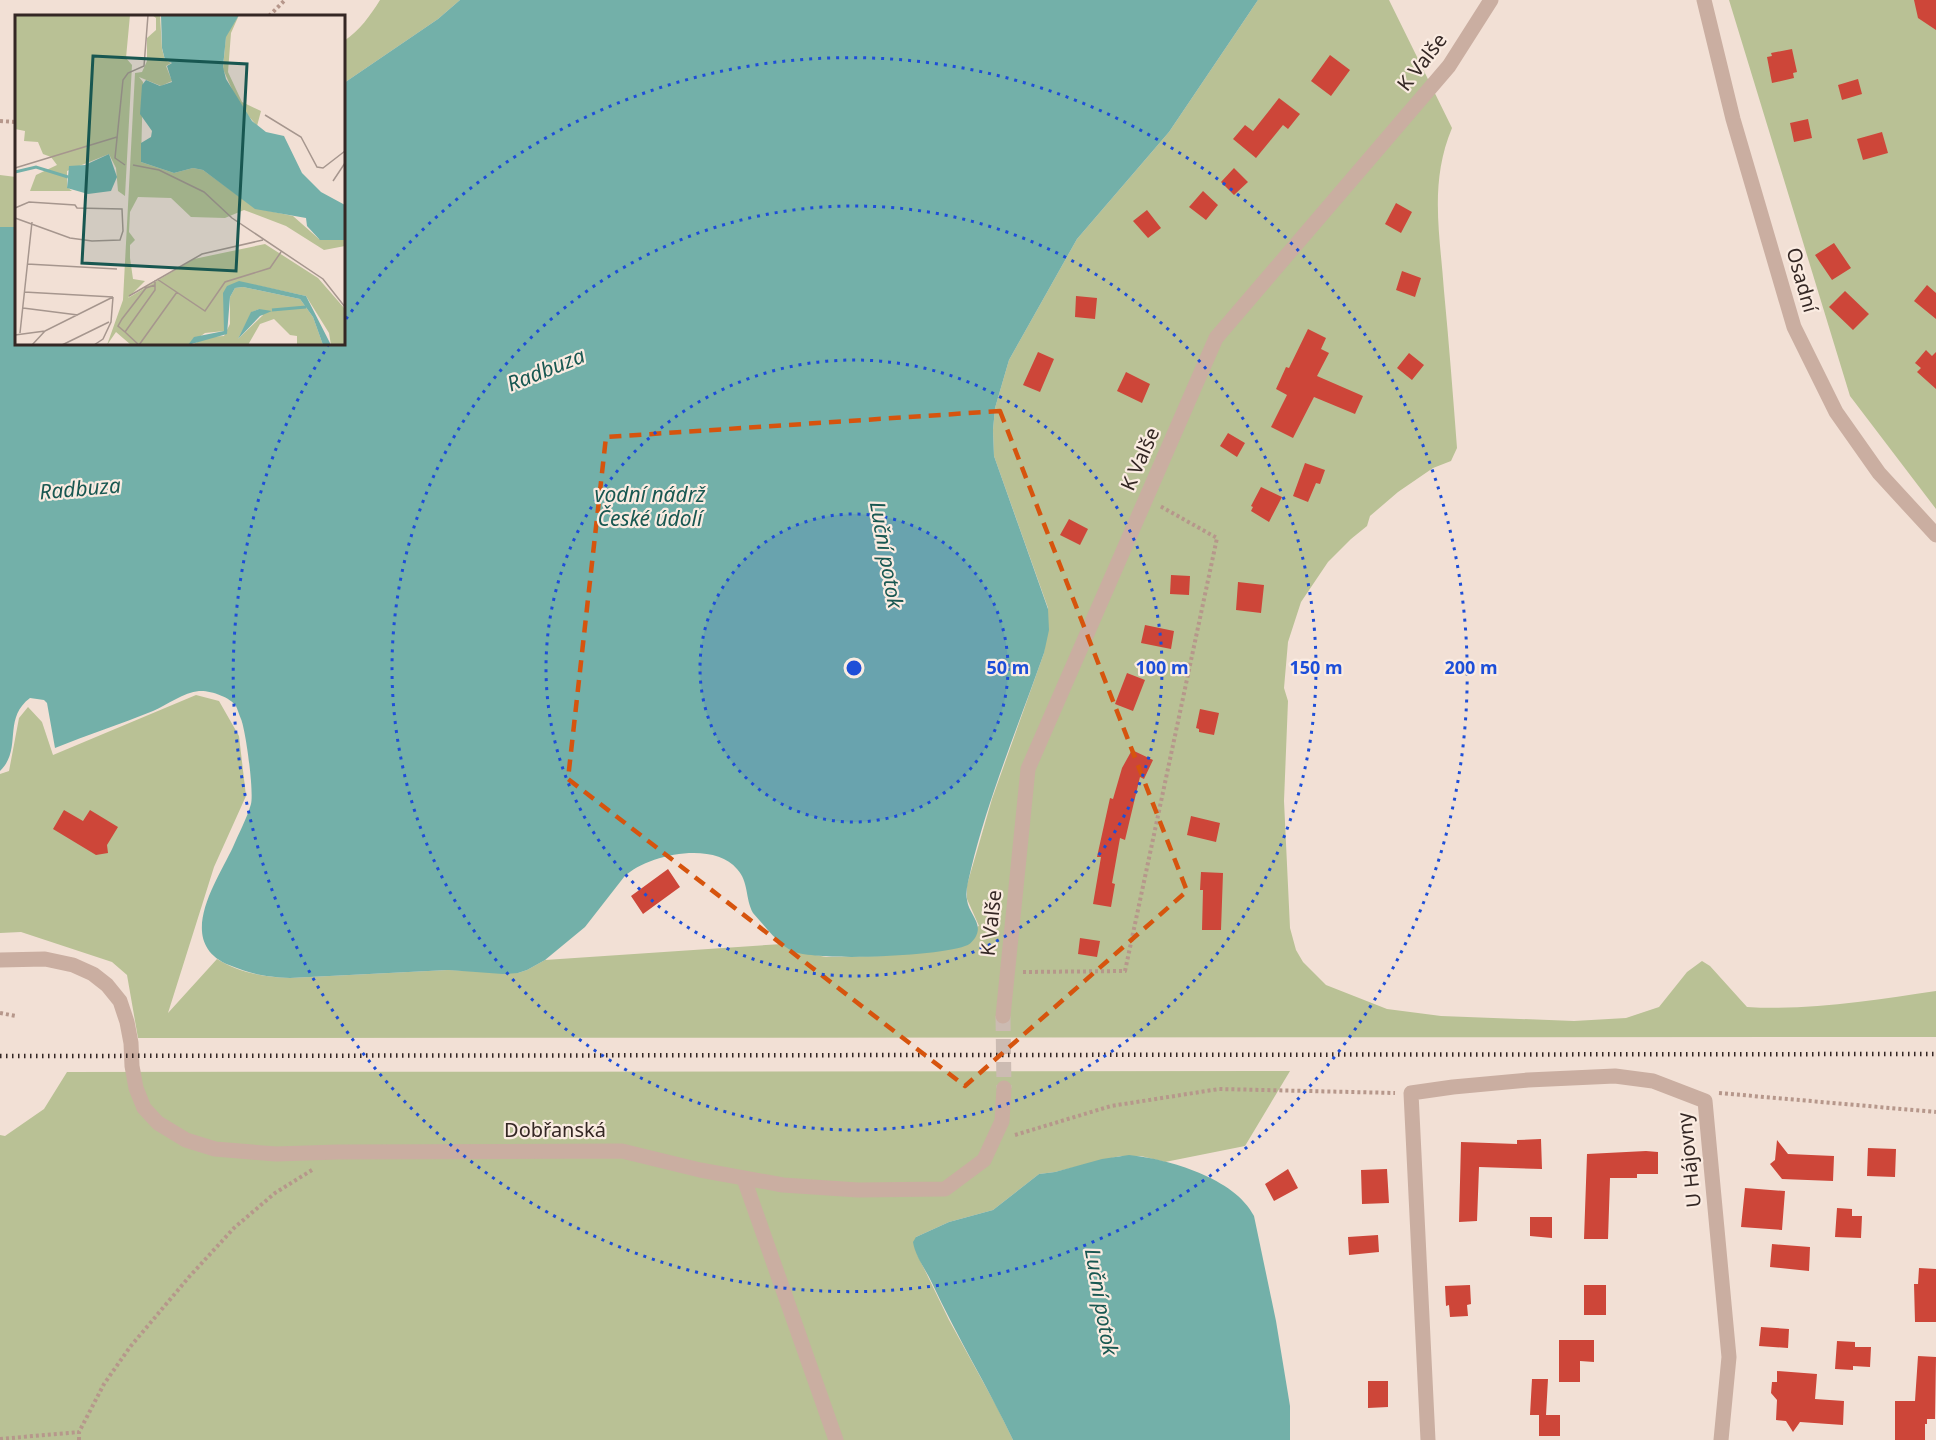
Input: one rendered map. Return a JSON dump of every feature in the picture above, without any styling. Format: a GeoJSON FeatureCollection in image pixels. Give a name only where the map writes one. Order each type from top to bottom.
{"type":"FeatureCollection","features":[{"type":"Feature","properties":{"kind":"street","name":"K Valše"},"geometry":{"type":"LineString","coordinates":[[1003,1016],[1028,769],[1216,339],[1449,66],[1491,0]]}},
{"type":"Feature","properties":{"kind":"street","name":"Osadní"},"geometry":{"type":"LineString","coordinates":[[1704,0],[1733,119],[1794,327],[1836,412],[1879,473],[1936,535]]}},
{"type":"Feature","properties":{"kind":"street","name":"Dobřanská"},"geometry":{"type":"LineString","coordinates":[[0,960],[45,959],[73,965],[93,974],[107,985],[120,1001],[131,1043],[135,1088],[144,1108],[158,1124],[186,1140],[215,1149],[266,1154],[622,1151],[744,1179]]}},
{"type":"Feature","properties":{"kind":"street","name":"U Hájovny"},"geometry":{"type":"LineString","coordinates":[[1411,1093],[1496,1083],[1615,1077],[1653,1081],[1705,1101],[1729,1357],[1721,1440]]}},
{"type":"Feature","properties":{"kind":"street"},"geometry":{"type":"LineString","coordinates":[[836,1440],[744,1179],[783,1185],[858,1190],[945,1189],[984,1160],[1002,1121],[1004,1088]]}},
{"type":"Feature","properties":{"kind":"street"},"geometry":{"type":"LineString","coordinates":[[1411,1093],[1428,1440]]}},
{"type":"Feature","properties":{"kind":"path"},"geometry":{"type":"LineString","coordinates":[[270,15],[285,0]]}},
{"type":"Feature","properties":{"kind":"path"},"geometry":{"type":"LineString","coordinates":[[0,121],[15,122]]}},
{"type":"Feature","properties":{"kind":"path"},"geometry":{"type":"LineString","coordinates":[[1007,972],[1125,971],[1217,537],[1146,498]]}},
{"type":"Feature","properties":{"kind":"path"},"geometry":{"type":"LineString","coordinates":[[0,1013],[16,1016]]}},
{"type":"Feature","properties":{"kind":"path"},"geometry":{"type":"LineString","coordinates":[[992,1142],[1111,1106],[1219,1089],[1411,1093]]}},
{"type":"Feature","properties":{"kind":"path"},"geometry":{"type":"LineString","coordinates":[[1705,1101],[1719,1092],[1936,1112]]}},
{"type":"Feature","properties":{"kind":"path"},"geometry":{"type":"LineString","coordinates":[[79,1440],[79,1432],[104,1384],[129,1347],[189,1277],[234,1228],[275,1194],[337,1152]]}},
{"type":"Feature","properties":{"kind":"path"},"geometry":{"type":"LineString","coordinates":[[0,1439],[79,1432]]}},
{"type":"Feature","properties":{"kind":"highlighted area"},"geometry":{"type":"Polygon","coordinates":[[[1000,411],[1187,891],[965,1086],[568,779],[606,437],[1000,411]]]}},
{"type":"Feature","properties":{"kind":"green space"},"geometry":{"type":"Polygon","coordinates":[[[380,0],[460,0],[438,19],[345,82],[345,40],[372,12],[380,0]]]}},
{"type":"Feature","properties":{"kind":"green space"},"geometry":{"type":"Polygon","coordinates":[[[1258,0],[1389,0],[1452,128],[1440,169],[1438,209],[1457,448],[1451,461],[1433,468],[1398,492],[1370,516],[1367,526],[1328,562],[1301,602],[1288,642],[1284,688],[1288,701],[1284,801],[1290,928],[1296,950],[1303,962],[1326,985],[1387,1009],[1441,1016],[1574,1021],[1626,1018],[1659,1007],[1687,972],[1702,961],[1710,966],[1747,1007],[1817,1006],[1936,991],[1936,1037],[138,1038],[127,975],[112,962],[21,932],[0,933],[0,774],[9,771],[19,718],[28,707],[42,722],[53,755],[196,695],[219,701],[239,736],[246,796],[214,867],[168,1013],[217,959],[234,968],[252,973],[290,978],[448,970],[518,973],[545,960],[782,944],[794,951],[826,957],[884,956],[979,926],[967,899],[967,885],[992,799],[1044,653],[1048,608],[994,456],[995,408],[1009,360],[1077,239],[1169,132],[1258,0]]]}},
{"type":"Feature","properties":{"kind":"green space"},"geometry":{"type":"Polygon","coordinates":[[[1729,0],[1936,0],[1936,509],[1850,396],[1729,0]]]}},
{"type":"Feature","properties":{"kind":"green space"},"geometry":{"type":"Polygon","coordinates":[[[0,175],[15,177],[15,227],[0,227],[0,175]]]}},
{"type":"Feature","properties":{"kind":"green space"},"geometry":{"type":"Polygon","coordinates":[[[1290,1071],[1245,1146],[1165,1162],[1141,1156],[1120,1156],[1039,1174],[993,1210],[949,1222],[916,1237],[917,1254],[949,1320],[1013,1440],[0,1440],[0,1135],[5,1136],[44,1109],[67,1072],[1290,1071]]]}},
{"type":"Feature","properties":{"kind":"water","name":"vodní nádrž České údolí"},"geometry":{"type":"Polygon","coordinates":[[[460,0],[1258,0],[1169,132],[1077,239],[1009,360],[995,408],[994,456],[1048,609],[1049,630],[1044,653],[995,787],[978,841],[967,896],[968,905],[978,928],[975,938],[968,945],[931,953],[851,957],[792,951],[776,939],[753,913],[743,879],[737,869],[727,860],[697,853],[664,857],[635,869],[624,877],[585,927],[545,960],[518,973],[448,970],[290,978],[266,976],[229,965],[213,955],[204,942],[202,927],[204,910],[210,893],[245,820],[252,797],[243,726],[233,703],[209,692],[193,692],[153,711],[55,748],[47,703],[44,700],[30,698],[17,715],[10,753],[0,771],[0,227],[15,227],[15,345],[345,345],[345,82],[438,19],[460,0]]]}},
{"type":"Feature","properties":{"kind":"water","name":"Luční potok"},"geometry":{"type":"Polygon","coordinates":[[[1129,1155],[1181,1166],[1216,1181],[1232,1191],[1245,1203],[1254,1216],[1276,1321],[1290,1406],[1290,1440],[1013,1440],[918,1258],[913,1242],[916,1237],[949,1222],[993,1210],[1039,1174],[1129,1155]]]}},
{"type":"Feature","properties":{"kind":"building"},"geometry":{"type":"Polygon","coordinates":[[[1914,0],[1936,0],[1936,30],[1918,18],[1914,0]]]}},
{"type":"Feature","properties":{"kind":"building"},"geometry":{"type":"Polygon","coordinates":[[[1792,49],[1797,72],[1793,73],[1794,78],[1772,83],[1767,57],[1772,56],[1771,53],[1792,49]]]}},
{"type":"Feature","properties":{"kind":"building"},"geometry":{"type":"Polygon","coordinates":[[[1330,55],[1350,70],[1331,96],[1311,81],[1330,55]]]}},
{"type":"Feature","properties":{"kind":"building"},"geometry":{"type":"Polygon","coordinates":[[[1858,79],[1862,94],[1842,100],[1838,85],[1858,79]]]}},
{"type":"Feature","properties":{"kind":"building"},"geometry":{"type":"Polygon","coordinates":[[[1279,98],[1300,114],[1288,129],[1283,125],[1256,158],[1233,139],[1245,125],[1253,131],[1279,98]]]}},
{"type":"Feature","properties":{"kind":"building"},"geometry":{"type":"Polygon","coordinates":[[[1808,119],[1812,138],[1794,142],[1790,123],[1808,119]]]}},
{"type":"Feature","properties":{"kind":"building"},"geometry":{"type":"Polygon","coordinates":[[[1882,132],[1888,153],[1863,160],[1857,139],[1882,132]]]}},
{"type":"Feature","properties":{"kind":"building"},"geometry":{"type":"Polygon","coordinates":[[[1234,168],[1248,182],[1234,195],[1221,182],[1234,168]]]}},
{"type":"Feature","properties":{"kind":"building"},"geometry":{"type":"Polygon","coordinates":[[[1203,191],[1218,205],[1206,220],[1189,207],[1203,191]]]}},
{"type":"Feature","properties":{"kind":"building"},"geometry":{"type":"Polygon","coordinates":[[[1396,203],[1412,212],[1401,233],[1385,224],[1396,203]]]}},
{"type":"Feature","properties":{"kind":"building"},"geometry":{"type":"Polygon","coordinates":[[[1147,210],[1161,228],[1148,238],[1133,221],[1147,210]]]}},
{"type":"Feature","properties":{"kind":"building"},"geometry":{"type":"Polygon","coordinates":[[[1834,243],[1851,268],[1832,280],[1815,255],[1834,243]]]}},
{"type":"Feature","properties":{"kind":"building"},"geometry":{"type":"Polygon","coordinates":[[[1402,271],[1421,278],[1415,297],[1396,290],[1402,271]]]}},
{"type":"Feature","properties":{"kind":"building"},"geometry":{"type":"Polygon","coordinates":[[[1927,285],[1936,293],[1936,319],[1914,301],[1927,285]]]}},
{"type":"Feature","properties":{"kind":"building"},"geometry":{"type":"Polygon","coordinates":[[[1845,291],[1869,314],[1853,330],[1829,307],[1845,291]]]}},
{"type":"Feature","properties":{"kind":"building"},"geometry":{"type":"Polygon","coordinates":[[[1076,296],[1097,298],[1095,319],[1075,317],[1076,296]]]}},
{"type":"Feature","properties":{"kind":"building"},"geometry":{"type":"Polygon","coordinates":[[[1308,329],[1326,338],[1321,349],[1329,353],[1317,376],[1363,396],[1355,414],[1314,397],[1293,438],[1271,427],[1287,395],[1276,389],[1308,329]]]}},
{"type":"Feature","properties":{"kind":"building"},"geometry":{"type":"Polygon","coordinates":[[[1926,350],[1932,356],[1936,352],[1936,389],[1917,372],[1921,368],[1915,363],[1926,350]]]}},
{"type":"Feature","properties":{"kind":"building"},"geometry":{"type":"Polygon","coordinates":[[[1038,352],[1054,359],[1040,392],[1023,385],[1038,352]]]}},
{"type":"Feature","properties":{"kind":"building"},"geometry":{"type":"Polygon","coordinates":[[[1409,353],[1424,365],[1412,380],[1397,368],[1409,353]]]}},
{"type":"Feature","properties":{"kind":"building"},"geometry":{"type":"Polygon","coordinates":[[[1126,372],[1150,384],[1142,403],[1117,391],[1126,372]]]}},
{"type":"Feature","properties":{"kind":"building"},"geometry":{"type":"Polygon","coordinates":[[[1228,433],[1245,443],[1237,457],[1220,446],[1228,433]]]}},
{"type":"Feature","properties":{"kind":"building"},"geometry":{"type":"Polygon","coordinates":[[[1305,463],[1325,470],[1320,484],[1316,483],[1308,502],[1293,496],[1305,463]]]}},
{"type":"Feature","properties":{"kind":"building"},"geometry":{"type":"Polygon","coordinates":[[[1261,487],[1282,497],[1269,522],[1251,511],[1253,507],[1251,506],[1261,487]]]}},
{"type":"Feature","properties":{"kind":"building"},"geometry":{"type":"Polygon","coordinates":[[[1069,519],[1088,529],[1080,545],[1060,535],[1069,519]]]}},
{"type":"Feature","properties":{"kind":"building"},"geometry":{"type":"Polygon","coordinates":[[[1171,575],[1190,576],[1189,595],[1170,594],[1171,575]]]}},
{"type":"Feature","properties":{"kind":"building"},"geometry":{"type":"Polygon","coordinates":[[[1238,582],[1264,585],[1261,613],[1236,610],[1238,582]]]}},
{"type":"Feature","properties":{"kind":"building"},"geometry":{"type":"Polygon","coordinates":[[[1145,625],[1174,631],[1171,649],[1141,643],[1145,625]]]}},
{"type":"Feature","properties":{"kind":"building"},"geometry":{"type":"Polygon","coordinates":[[[1127,673],[1145,680],[1133,711],[1115,704],[1127,673]]]}},
{"type":"Feature","properties":{"kind":"building"},"geometry":{"type":"Polygon","coordinates":[[[1200,709],[1219,713],[1214,735],[1199,732],[1196,728],[1200,709]]]}},
{"type":"Feature","properties":{"kind":"building"},"geometry":{"type":"Polygon","coordinates":[[[1132,750],[1153,760],[1144,779],[1140,777],[1125,840],[1120,838],[1112,883],[1115,884],[1111,907],[1093,904],[1101,857],[1097,857],[1110,798],[1113,799],[1122,768],[1132,750]]]}},
{"type":"Feature","properties":{"kind":"building"},"geometry":{"type":"Polygon","coordinates":[[[64,810],[83,821],[90,810],[118,827],[107,845],[108,853],[96,855],[53,829],[64,810]]]}},
{"type":"Feature","properties":{"kind":"building"},"geometry":{"type":"Polygon","coordinates":[[[1191,816],[1220,823],[1216,842],[1187,835],[1191,816]]]}},
{"type":"Feature","properties":{"kind":"building"},"geometry":{"type":"Polygon","coordinates":[[[668,869],[680,887],[643,914],[631,896],[668,869]]]}},
{"type":"Feature","properties":{"kind":"building"},"geometry":{"type":"Polygon","coordinates":[[[1201,872],[1223,873],[1221,930],[1202,930],[1201,872]]]}},
{"type":"Feature","properties":{"kind":"building"},"geometry":{"type":"Polygon","coordinates":[[[1080,938],[1100,941],[1097,957],[1078,954],[1080,938]]]}},
{"type":"Feature","properties":{"kind":"building"},"geometry":{"type":"Polygon","coordinates":[[[1541,1139],[1542,1169],[1479,1167],[1477,1221],[1459,1222],[1461,1142],[1517,1144],[1517,1140],[1541,1139]]]}},
{"type":"Feature","properties":{"kind":"building"},"geometry":{"type":"Polygon","coordinates":[[[1777,1140],[1788,1154],[1834,1156],[1833,1181],[1782,1179],[1770,1164],[1775,1160],[1777,1140]]]}},
{"type":"Feature","properties":{"kind":"building"},"geometry":{"type":"Polygon","coordinates":[[[1868,1148],[1896,1149],[1895,1177],[1867,1176],[1868,1148]]]}},
{"type":"Feature","properties":{"kind":"building"},"geometry":{"type":"Polygon","coordinates":[[[1658,1152],[1658,1174],[1637,1174],[1637,1178],[1610,1178],[1608,1239],[1584,1239],[1587,1154],[1658,1152]]]}},
{"type":"Feature","properties":{"kind":"building"},"geometry":{"type":"Polygon","coordinates":[[[1288,1169],[1298,1188],[1274,1201],[1265,1184],[1288,1169]]]}},
{"type":"Feature","properties":{"kind":"building"},"geometry":{"type":"Polygon","coordinates":[[[1387,1169],[1389,1203],[1362,1204],[1361,1170],[1387,1169]]]}},
{"type":"Feature","properties":{"kind":"building"},"geometry":{"type":"Polygon","coordinates":[[[1745,1188],[1785,1191],[1782,1230],[1741,1227],[1745,1188]]]}},
{"type":"Feature","properties":{"kind":"building"},"geometry":{"type":"Polygon","coordinates":[[[1837,1208],[1852,1209],[1852,1216],[1862,1216],[1861,1238],[1835,1237],[1837,1208]]]}},
{"type":"Feature","properties":{"kind":"building"},"geometry":{"type":"Polygon","coordinates":[[[1530,1217],[1552,1217],[1552,1238],[1530,1236],[1530,1217]]]}},
{"type":"Feature","properties":{"kind":"building"},"geometry":{"type":"Polygon","coordinates":[[[1378,1235],[1379,1252],[1349,1255],[1348,1237],[1378,1235]]]}},
{"type":"Feature","properties":{"kind":"building"},"geometry":{"type":"Polygon","coordinates":[[[1772,1244],[1810,1247],[1809,1271],[1770,1267],[1772,1244]]]}},
{"type":"Feature","properties":{"kind":"building"},"geometry":{"type":"Polygon","coordinates":[[[1919,1268],[1936,1269],[1936,1322],[1915,1322],[1914,1284],[1918,1284],[1919,1268]]]}},
{"type":"Feature","properties":{"kind":"building"},"geometry":{"type":"Polygon","coordinates":[[[1470,1285],[1471,1304],[1467,1305],[1468,1316],[1450,1317],[1449,1305],[1446,1306],[1445,1286],[1470,1285]]]}},
{"type":"Feature","properties":{"kind":"building"},"geometry":{"type":"Polygon","coordinates":[[[1584,1285],[1606,1285],[1606,1315],[1584,1315],[1584,1285]]]}},
{"type":"Feature","properties":{"kind":"building"},"geometry":{"type":"Polygon","coordinates":[[[1761,1327],[1789,1329],[1788,1348],[1759,1346],[1761,1327]]]}},
{"type":"Feature","properties":{"kind":"building"},"geometry":{"type":"Polygon","coordinates":[[[1559,1340],[1594,1340],[1594,1362],[1580,1361],[1580,1382],[1559,1382],[1559,1340]]]}},
{"type":"Feature","properties":{"kind":"building"},"geometry":{"type":"Polygon","coordinates":[[[1837,1341],[1855,1342],[1855,1347],[1871,1347],[1870,1367],[1853,1366],[1853,1370],[1835,1369],[1837,1341]]]}},
{"type":"Feature","properties":{"kind":"building"},"geometry":{"type":"Polygon","coordinates":[[[1918,1356],[1936,1357],[1935,1419],[1927,1419],[1925,1440],[1895,1440],[1895,1401],[1915,1401],[1918,1356]]]}},
{"type":"Feature","properties":{"kind":"building"},"geometry":{"type":"Polygon","coordinates":[[[1777,1371],[1817,1374],[1815,1399],[1844,1401],[1843,1425],[1800,1422],[1793,1432],[1786,1421],[1776,1420],[1777,1400],[1771,1393],[1772,1382],[1777,1382],[1777,1371]]]}},
{"type":"Feature","properties":{"kind":"building"},"geometry":{"type":"Polygon","coordinates":[[[1532,1379],[1548,1379],[1546,1415],[1560,1415],[1560,1436],[1539,1436],[1539,1415],[1530,1415],[1532,1379]]]}},
{"type":"Feature","properties":{"kind":"building"},"geometry":{"type":"Polygon","coordinates":[[[1368,1381],[1388,1381],[1388,1407],[1368,1408],[1368,1381]]]}},
{"type":"Feature","properties":{"kind":"tunnel"},"geometry":{"type":"LineString","coordinates":[[1003,1016],[1004,1088]]}},
{"type":"Feature","properties":{"kind":"railway"},"geometry":{"type":"LineString","coordinates":[[0,1056],[1936,1054]]}},
{"type":"Feature","properties":{"kind":"water label","name":"Radbuza"},"geometry":{"type":"Point","coordinates":[546,370]}},
{"type":"Feature","properties":{"kind":"water label","name":"Radbuza"},"geometry":{"type":"Point","coordinates":[80,489]}}]}
